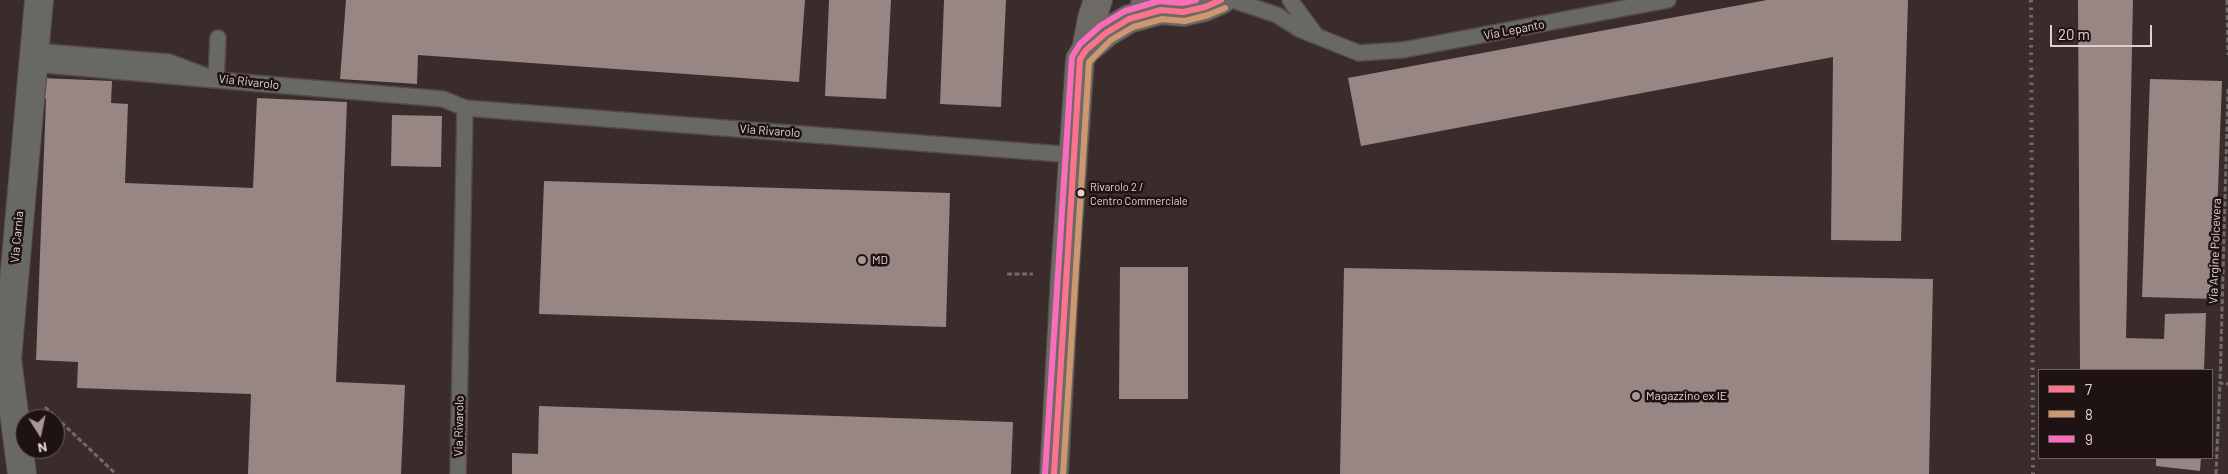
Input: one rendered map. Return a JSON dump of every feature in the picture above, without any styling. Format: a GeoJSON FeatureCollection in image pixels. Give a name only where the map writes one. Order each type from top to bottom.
{"type":"FeatureCollection","features":[{"type":"Feature","properties":{"kind":"main road"},"geometry":{"type":"LineString","coordinates":[[1086,50],[1092,18],[1098,0]]}},
{"type":"Feature","properties":{"kind":"main road"},"geometry":{"type":"LineString","coordinates":[[1136,0],[1161,10],[1183,12],[1205,7],[1220,0]]}},
{"type":"Feature","properties":{"kind":"main road"},"geometry":{"type":"LineString","coordinates":[[1054,474],[1060,347],[1080,60],[1086,50],[1106,33],[1129,19],[1161,10]]}},
{"type":"Feature","properties":{"kind":"street","name":"Via Carnia"},"geometry":{"type":"LineString","coordinates":[[22,474],[7,424],[7,358],[39,58],[39,0]]}},
{"type":"Feature","properties":{"kind":"lane"},"geometry":{"type":"LineString","coordinates":[[1232,0],[1277,15],[1318,37]]}},
{"type":"Feature","properties":{"kind":"lane"},"geometry":{"type":"LineString","coordinates":[[1290,0],[1318,37]]}},
{"type":"Feature","properties":{"kind":"lane","name":"Via Lepanto"},"geometry":{"type":"LineString","coordinates":[[1318,37],[1359,53],[1411,48],[1668,0]]}},
{"type":"Feature","properties":{"kind":"lane"},"geometry":{"type":"LineString","coordinates":[[216,80],[218,38]]}},
{"type":"Feature","properties":{"kind":"lane","name":"Via Rivarolo"},"geometry":{"type":"LineString","coordinates":[[39,58],[169,62],[216,80],[443,99],[465,108],[1074,155]]}},
{"type":"Feature","properties":{"kind":"lane","name":"Via Rivarolo"},"geometry":{"type":"LineString","coordinates":[[458,474],[465,108]]}},
{"type":"Feature","properties":{"kind":"path"},"geometry":{"type":"LineString","coordinates":[[2226,0],[2228,56]]}},
{"type":"Feature","properties":{"kind":"path","name":"Via Argine Polcevera"},"geometry":{"type":"LineString","coordinates":[[2216,474],[2228,89]]}},
{"type":"Feature","properties":{"kind":"path"},"geometry":{"type":"LineString","coordinates":[[1007,274],[1041,274]]}},
{"type":"Feature","properties":{"kind":"path"},"geometry":{"type":"LineString","coordinates":[[2220,383],[2228,384]]}},
{"type":"Feature","properties":{"kind":"path"},"geometry":{"type":"LineString","coordinates":[[43,405],[116,474]]}},
{"type":"Feature","properties":{"kind":"building"},"geometry":{"type":"Polygon","coordinates":[[[346,0],[805,0],[799,82],[418,55],[417,84],[340,79],[346,0]]]}},
{"type":"Feature","properties":{"kind":"building"},"geometry":{"type":"Polygon","coordinates":[[[829,0],[891,0],[886,99],[825,96],[829,0]]]}},
{"type":"Feature","properties":{"kind":"building"},"geometry":{"type":"Polygon","coordinates":[[[944,0],[1006,0],[1001,107],[940,104],[944,0]]]}},
{"type":"Feature","properties":{"kind":"building"},"geometry":{"type":"Polygon","coordinates":[[[1767,0],[1908,0],[1901,241],[1831,240],[1833,57],[1361,146],[1348,78],[1767,0]]]}},
{"type":"Feature","properties":{"kind":"building"},"geometry":{"type":"Polygon","coordinates":[[[2078,0],[2133,0],[2126,338],[2164,339],[2165,314],[2206,313],[2204,369],[2080,369],[2078,0]]]}},
{"type":"Feature","properties":{"kind":"building"},"geometry":{"type":"Polygon","coordinates":[[[41,78],[112,81],[111,103],[128,104],[125,183],[253,188],[257,98],[347,102],[336,382],[405,385],[401,474],[248,474],[251,394],[77,388],[78,362],[36,360],[46,99],[40,99],[41,78]]]}},
{"type":"Feature","properties":{"kind":"building"},"geometry":{"type":"Polygon","coordinates":[[[2150,79],[2222,81],[2214,299],[2142,297],[2150,79]]]}},
{"type":"Feature","properties":{"kind":"building"},"geometry":{"type":"Polygon","coordinates":[[[392,115],[442,116],[441,167],[391,166],[392,115]]]}},
{"type":"Feature","properties":{"kind":"building"},"geometry":{"type":"Polygon","coordinates":[[[544,181],[950,193],[946,327],[539,314],[544,181]]]}},
{"type":"Feature","properties":{"kind":"building"},"geometry":{"type":"Polygon","coordinates":[[[1120,267],[1188,267],[1188,399],[1119,399],[1120,267]]]}},
{"type":"Feature","properties":{"kind":"building","name":"Magazzino ex IE"},"geometry":{"type":"Polygon","coordinates":[[[1344,268],[1933,279],[1929,474],[1340,474],[1344,268]]]}},
{"type":"Feature","properties":{"kind":"building"},"geometry":{"type":"Polygon","coordinates":[[[539,406],[1013,422],[1011,474],[512,474],[512,453],[538,454],[539,406]]]}},
{"type":"Feature","properties":{"kind":"building"},"geometry":{"type":"Polygon","coordinates":[[[2156,459],[2201,459],[2200,471],[2156,466],[2156,459]]]}},
{"type":"Feature","properties":{"kind":"railway"},"geometry":{"type":"LineString","coordinates":[[2031,0],[2033,474]]}},
{"type":"Feature","properties":{"kind":"transit line","name":"9"},"geometry":{"type":"LineString","coordinates":[[1045,474],[1072,57],[1080,44],[1100,26],[1125,11],[1159,1],[1182,3],[1196,0]]}},
{"type":"Feature","properties":{"kind":"transit line","name":"7"},"geometry":{"type":"LineString","coordinates":[[1054,474],[1080,59],[1086,50],[1106,33],[1129,19],[1161,10],[1183,12],[1205,7],[1221,0]]}},
{"type":"Feature","properties":{"kind":"transit line","name":"8"},"geometry":{"type":"LineString","coordinates":[[1063,474],[1089,62],[1111,40],[1133,27],[1162,19],[1185,21],[1225,8]]}},
{"type":"Feature","properties":{"kind":"place","name":"Rivarolo 2 / Centro Commerciale"},"geometry":{"type":"Point","coordinates":[1081,193]}},
{"type":"Feature","properties":{"kind":"place","name":"MD"},"geometry":{"type":"Point","coordinates":[862,260]}},
{"type":"Feature","properties":{"kind":"place","name":"Magazzino ex IE"},"geometry":{"type":"Point","coordinates":[1636,396]}}]}
